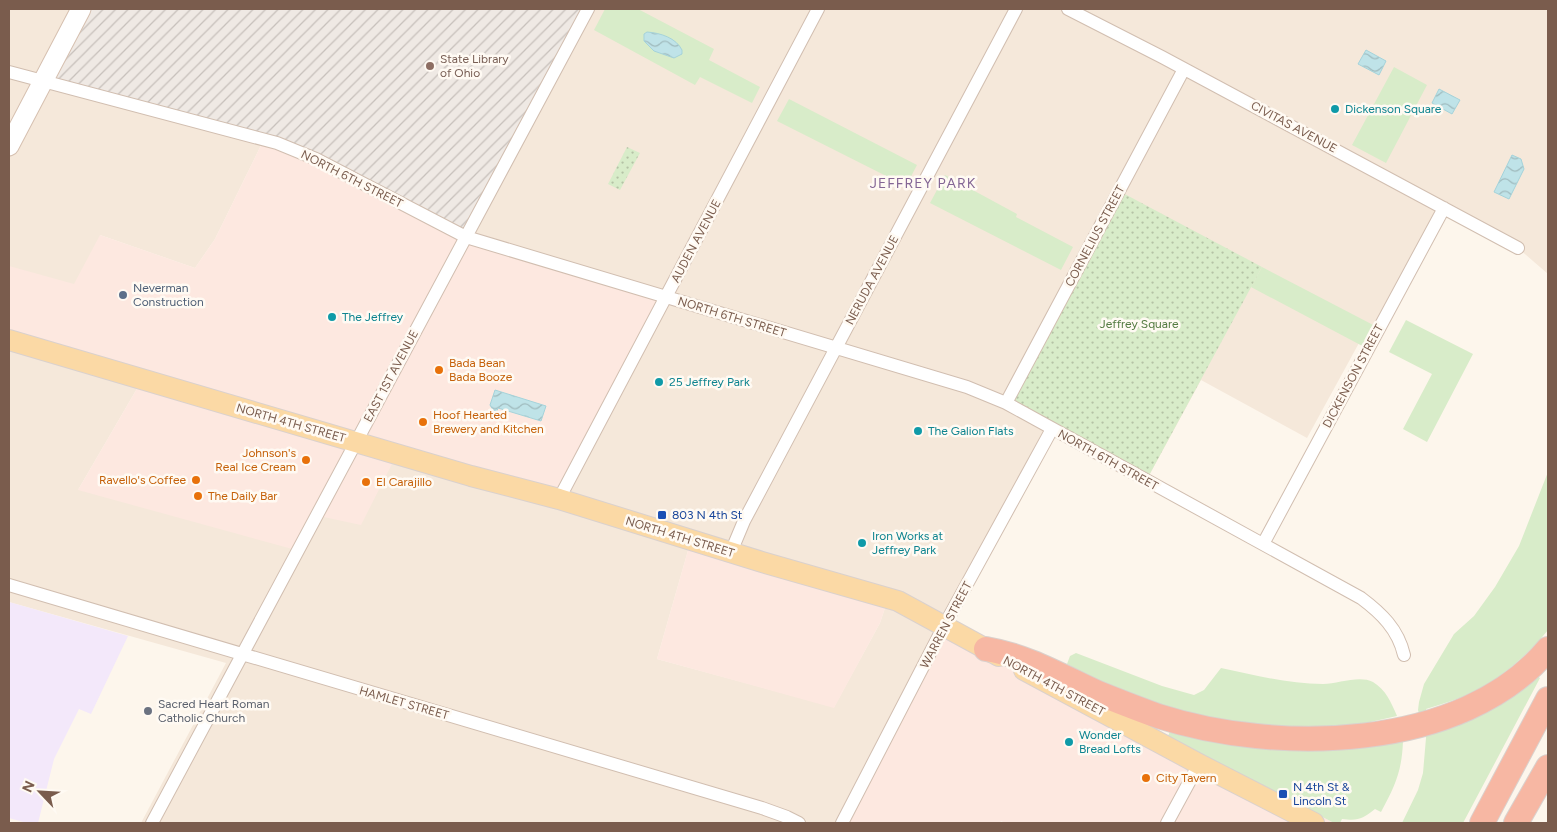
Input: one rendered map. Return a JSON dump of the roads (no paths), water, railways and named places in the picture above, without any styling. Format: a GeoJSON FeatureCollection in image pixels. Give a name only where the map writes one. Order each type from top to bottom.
{"type":"FeatureCollection","features":[{"type":"Feature","properties":{"kind":"highway"},"geometry":{"type":"LineString","coordinates":[[986,649],[1022,658],[1098,693],[1182,723],[1216,731],[1274,738],[1340,738],[1402,729],[1458,712],[1492,696],[1518,678],[1548,649]]}},
{"type":"Feature","properties":{"kind":"highway"},"geometry":{"type":"LineString","coordinates":[[1482,823],[1548,698]]}},
{"type":"Feature","properties":{"kind":"highway"},"geometry":{"type":"LineString","coordinates":[[1516,823],[1548,767]]}},
{"type":"Feature","properties":{"kind":"main road","name":"NORTH 4TH STREET"},"geometry":{"type":"LineString","coordinates":[[9,340],[471,476],[559,499],[898,601],[1199,764],[1314,823]]}},
{"type":"Feature","properties":{"kind":"street"},"geometry":{"type":"LineString","coordinates":[[9,146],[81,9]]}},
{"type":"Feature","properties":{"kind":"street","name":"EAST 1ST AVENUE"},"geometry":{"type":"LineString","coordinates":[[152,823],[588,9]]}},
{"type":"Feature","properties":{"kind":"street","name":"AUDEN AVENUE"},"geometry":{"type":"LineString","coordinates":[[559,499],[818,9]]}},
{"type":"Feature","properties":{"kind":"street","name":"NERUDA AVENUE"},"geometry":{"type":"LineString","coordinates":[[731,552],[744,521],[1016,9]]}},
{"type":"Feature","properties":{"kind":"street","name":"CIVITAS AVENUE"},"geometry":{"type":"LineString","coordinates":[[1068,9],[1184,68],[1518,248]]}},
{"type":"Feature","properties":{"kind":"street","name":"CORNELIUS STREET"},"geometry":{"type":"LineString","coordinates":[[1006,403],[1184,68]]}},
{"type":"Feature","properties":{"kind":"street","name":"NORTH 6TH STREET"},"geometry":{"type":"LineString","coordinates":[[9,72],[277,143],[316,159],[466,237],[967,387],[1006,403],[1361,598],[1381,613],[1391,625],[1404,655]]}},
{"type":"Feature","properties":{"kind":"street","name":"DICKENSON STREET"},"geometry":{"type":"LineString","coordinates":[[1263,544],[1444,208]]}},
{"type":"Feature","properties":{"kind":"street","name":"WARREN STREET"},"geometry":{"type":"LineString","coordinates":[[842,823],[944,626],[1052,429]]}},
{"type":"Feature","properties":{"kind":"street","name":"HAMLET STREET"},"geometry":{"type":"LineString","coordinates":[[9,585],[762,808],[794,822]]}},
{"type":"Feature","properties":{"kind":"street"},"geometry":{"type":"LineString","coordinates":[[1167,823],[1199,764]]}},
{"type":"Feature","properties":{"kind":"water"},"geometry":{"type":"Polygon","coordinates":[[[647,32],[672,39],[682,50],[682,54],[674,58],[654,51],[644,41],[644,34],[647,32]]]}},
{"type":"Feature","properties":{"kind":"water"},"geometry":{"type":"Polygon","coordinates":[[[1366,50],[1386,61],[1379,75],[1358,64],[1366,50]]]}},
{"type":"Feature","properties":{"kind":"water"},"geometry":{"type":"Polygon","coordinates":[[[1439,89],[1460,100],[1452,114],[1432,103],[1439,89]]]}},
{"type":"Feature","properties":{"kind":"water"},"geometry":{"type":"Polygon","coordinates":[[[1512,155],[1521,159],[1524,169],[1509,199],[1494,192],[1512,155]]]}},
{"type":"Feature","properties":{"kind":"water"},"geometry":{"type":"Polygon","coordinates":[[[495,390],[546,406],[541,421],[498,408],[497,411],[493,410],[490,405],[495,390]]]}},
{"type":"Feature","properties":{"kind":"place","name":"State Library of Ohio"},"geometry":{"type":"Point","coordinates":[430,66]}},
{"type":"Feature","properties":{"kind":"place","name":"Dickenson Square"},"geometry":{"type":"Point","coordinates":[1335,109]}},
{"type":"Feature","properties":{"kind":"place","name":"Neverman Construction"},"geometry":{"type":"Point","coordinates":[123,295]}},
{"type":"Feature","properties":{"kind":"place","name":"The Jeffrey"},"geometry":{"type":"Point","coordinates":[332,317]}},
{"type":"Feature","properties":{"kind":"place","name":"Bada Bean Bada Booze"},"geometry":{"type":"Point","coordinates":[439,370]}},
{"type":"Feature","properties":{"kind":"place","name":"25 Jeffrey Park"},"geometry":{"type":"Point","coordinates":[659,382]}},
{"type":"Feature","properties":{"kind":"place","name":"Hoof Hearted Brewery and Kitchen"},"geometry":{"type":"Point","coordinates":[423,422]}},
{"type":"Feature","properties":{"kind":"place","name":"The Galion Flats"},"geometry":{"type":"Point","coordinates":[918,431]}},
{"type":"Feature","properties":{"kind":"place","name":"Johnson's Real Ice Cream"},"geometry":{"type":"Point","coordinates":[306,460]}},
{"type":"Feature","properties":{"kind":"place","name":"Ravello's Coffee"},"geometry":{"type":"Point","coordinates":[196,480]}},
{"type":"Feature","properties":{"kind":"place","name":"El Carajillo"},"geometry":{"type":"Point","coordinates":[366,482]}},
{"type":"Feature","properties":{"kind":"place","name":"The Daily Bar"},"geometry":{"type":"Point","coordinates":[198,496]}},
{"type":"Feature","properties":{"kind":"place","name":"803 N 4th St"},"geometry":{"type":"Point","coordinates":[662,515]}},
{"type":"Feature","properties":{"kind":"place","name":"Iron Works at Jeffrey Park"},"geometry":{"type":"Point","coordinates":[862,543]}},
{"type":"Feature","properties":{"kind":"place","name":"Sacred Heart Roman Catholic Church"},"geometry":{"type":"Point","coordinates":[148,711]}},
{"type":"Feature","properties":{"kind":"place","name":"Wonder Bread Lofts"},"geometry":{"type":"Point","coordinates":[1069,742]}},
{"type":"Feature","properties":{"kind":"place","name":"City Tavern"},"geometry":{"type":"Point","coordinates":[1146,778]}},
{"type":"Feature","properties":{"kind":"place","name":"N 4th St & Lincoln St"},"geometry":{"type":"Point","coordinates":[1283,794]}},
{"type":"Feature","properties":{"kind":"district","name":"JEFFREY PARK"},"geometry":{"type":"Point","coordinates":[923,183]}},
{"type":"Feature","properties":{"kind":"park label","name":"Jeffrey Square"},"geometry":{"type":"Point","coordinates":[1139,324]}}]}
